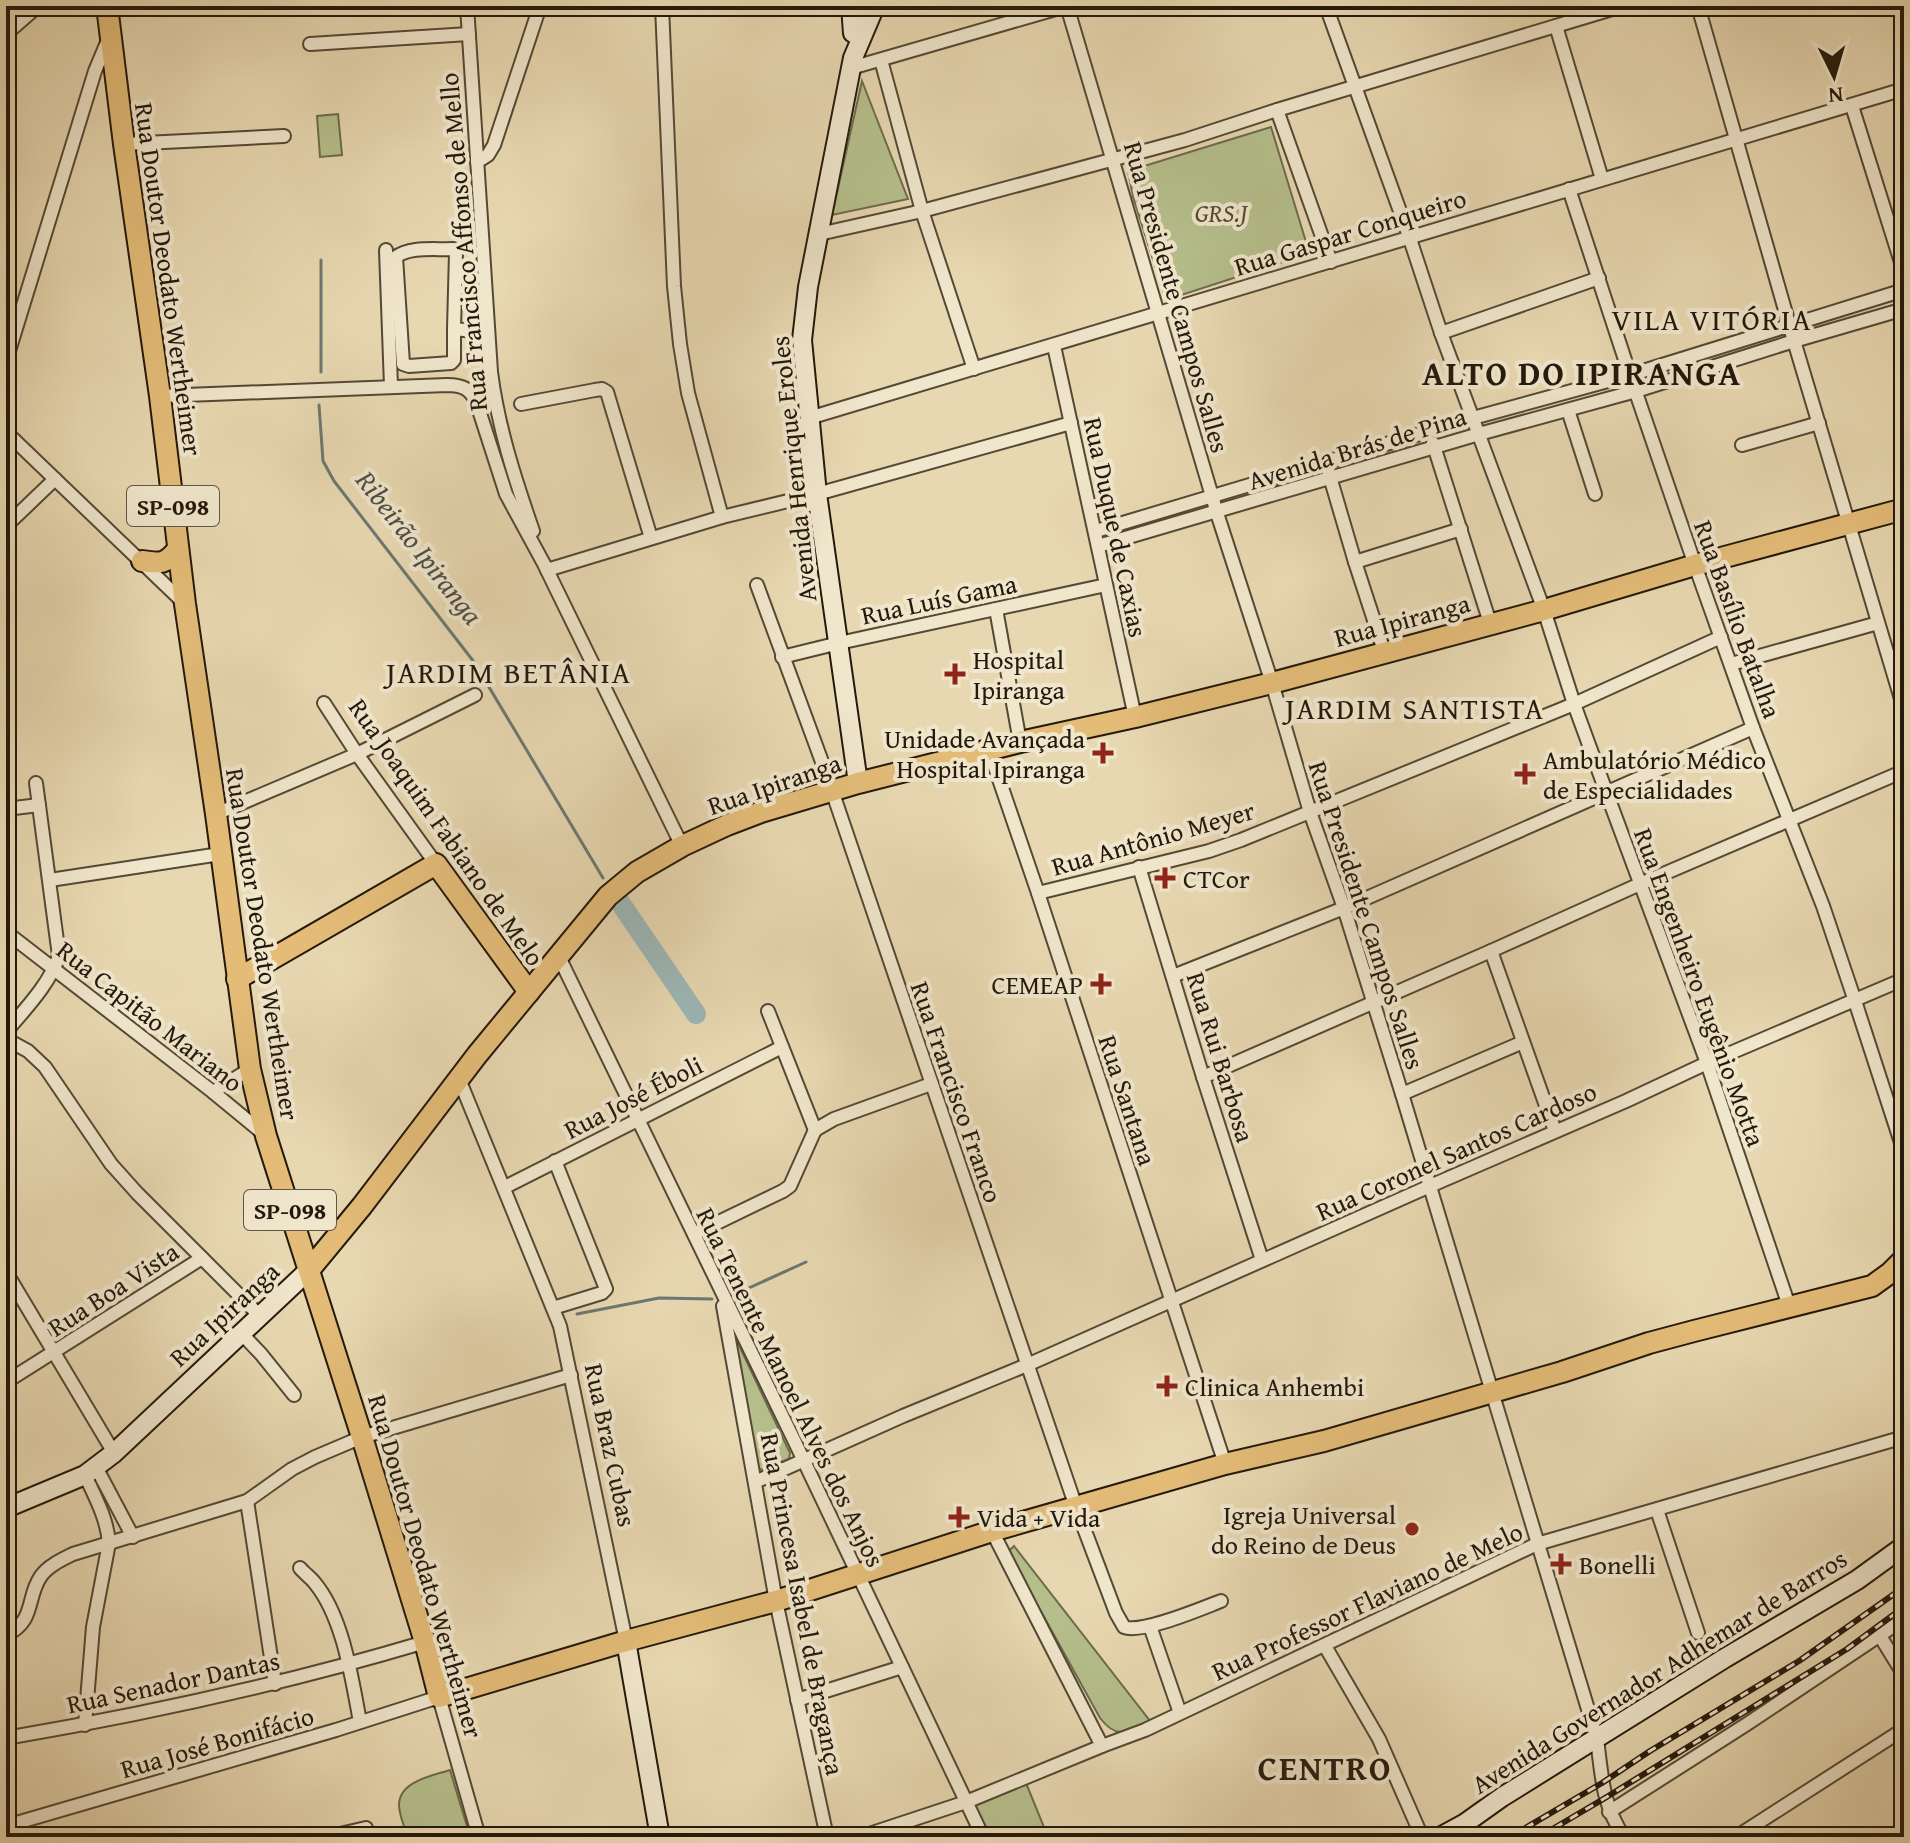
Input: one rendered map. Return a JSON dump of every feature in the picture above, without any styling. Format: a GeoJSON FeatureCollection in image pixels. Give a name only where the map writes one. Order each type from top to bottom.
{"type":"FeatureCollection","features":[{"type":"Feature","properties":{"kind":"main road"},"geometry":{"type":"LineString","coordinates":[[851,6],[853,33]]}},
{"type":"Feature","properties":{"kind":"main road","name":"Avenida Henrique Eroles"},"geometry":{"type":"LineString","coordinates":[[858,783],[817,494],[803,327],[852,63],[853,33],[863,6]]}},
{"type":"Feature","properties":{"kind":"main road","name":"Avenida Henrique Eroles"},"geometry":{"type":"LineString","coordinates":[[852,63],[875,6]]}},
{"type":"Feature","properties":{"kind":"main road","name":"SP-098"},"geometry":{"type":"LineString","coordinates":[[107,7],[111,34]]}},
{"type":"Feature","properties":{"kind":"main road","name":"Rua Doutor Deodato Wertheimer"},"geometry":{"type":"LineString","coordinates":[[111,34],[185,604],[250,1069],[266,1136],[362,1437],[439,1697]]}},
{"type":"Feature","properties":{"kind":"main road","name":"Rua Ipiranga"},"geometry":{"type":"LineString","coordinates":[[6,1508],[90,1471],[114,1453],[310,1269],[608,896],[637,872],[682,846],[761,812],[832,790],[1272,683],[1904,509]]}},
{"type":"Feature","properties":{"kind":"main road"},"geometry":{"type":"LineString","coordinates":[[142,561],[163,563],[170,560],[178,549]]}},
{"type":"Feature","properties":{"kind":"main road"},"geometry":{"type":"LineString","coordinates":[[237,979],[436,864]]}},
{"type":"Feature","properties":{"kind":"main road","name":"Rua Joaquim Fabiano de Melo"},"geometry":{"type":"LineString","coordinates":[[436,864],[529,992]]}},
{"type":"Feature","properties":{"kind":"main road"},"geometry":{"type":"LineString","coordinates":[[439,1697],[626,1641],[776,1601],[992,1531],[1225,1464],[1324,1441],[1562,1372],[1649,1343],[1872,1286],[1904,1259]]}},
{"type":"Feature","properties":{"kind":"main road","name":"Avenida Governador Adhemar de Barros"},"geometry":{"type":"LineString","coordinates":[[1440,1837],[1725,1658],[1857,1580],[1904,1546]]}},
{"type":"Feature","properties":{"kind":"main road","name":"Rua Braz Cubas"},"geometry":{"type":"LineString","coordinates":[[626,1641],[660,1837]]}},
{"type":"Feature","properties":{"kind":"street"},"geometry":{"type":"LineString","coordinates":[[6,34],[38,6]]}},
{"type":"Feature","properties":{"kind":"street"},"geometry":{"type":"LineString","coordinates":[[107,7],[139,6]]}},
{"type":"Feature","properties":{"kind":"street","name":"Rua Francisco Affonso de Mello"},"geometry":{"type":"LineString","coordinates":[[467,6],[496,408],[515,479],[546,567]]}},
{"type":"Feature","properties":{"kind":"street"},"geometry":{"type":"LineString","coordinates":[[477,162],[488,155],[494,145],[540,6]]}},
{"type":"Feature","properties":{"kind":"street"},"geometry":{"type":"LineString","coordinates":[[662,6],[674,286],[680,344],[688,393],[722,517]]}},
{"type":"Feature","properties":{"kind":"street"},"geometry":{"type":"LineString","coordinates":[[852,63],[881,60],[1067,6]]}},
{"type":"Feature","properties":{"kind":"street","name":"Rua Presidente Campos Salles"},"geometry":{"type":"LineString","coordinates":[[1067,6],[1212,497],[1402,1094],[1597,1739],[1609,1812],[1624,1837]]}},
{"type":"Feature","properties":{"kind":"street","name":"Rua Engenheiro Eugênio Motta"},"geometry":{"type":"LineString","coordinates":[[1326,6],[1441,333],[1544,610],[1574,704],[1707,1063],[1789,1306]]}},
{"type":"Feature","properties":{"kind":"street"},"geometry":{"type":"LineString","coordinates":[[819,234],[922,211],[1185,140],[1622,6]]}},
{"type":"Feature","properties":{"kind":"street"},"geometry":{"type":"LineString","coordinates":[[1698,6],[1904,709]]}},
{"type":"Feature","properties":{"kind":"street"},"geometry":{"type":"LineString","coordinates":[[1556,26],[1602,179]]}},
{"type":"Feature","properties":{"kind":"street"},"geometry":{"type":"LineString","coordinates":[[6,361],[95,71],[111,34]]}},
{"type":"Feature","properties":{"kind":"street"},"geometry":{"type":"LineString","coordinates":[[310,44],[469,34]]}},
{"type":"Feature","properties":{"kind":"street"},"geometry":{"type":"LineString","coordinates":[[881,60],[922,211],[974,369]]}},
{"type":"Feature","properties":{"kind":"street","name":"Rua Gaspar Conqueiro"},"geometry":{"type":"LineString","coordinates":[[809,418],[1904,89]]}},
{"type":"Feature","properties":{"kind":"street"},"geometry":{"type":"LineString","coordinates":[[1852,106],[1904,272]]}},
{"type":"Feature","properties":{"kind":"street"},"geometry":{"type":"LineString","coordinates":[[1277,110],[1331,262]]}},
{"type":"Feature","properties":{"kind":"street"},"geometry":{"type":"LineString","coordinates":[[124,144],[284,136]]}},
{"type":"Feature","properties":{"kind":"street","name":"Rua Basílio Batalha"},"geometry":{"type":"LineString","coordinates":[[1569,189],[1695,565],[1753,728],[1823,906],[1904,1152]]}},
{"type":"Feature","properties":{"kind":"street"},"geometry":{"type":"LineString","coordinates":[[453,249],[456,252],[454,329],[454,360],[451,363],[403,364],[396,257],[400,253],[453,249]]}},
{"type":"Feature","properties":{"kind":"street"},"geometry":{"type":"LineString","coordinates":[[386,250],[391,386]]}},
{"type":"Feature","properties":{"kind":"street"},"geometry":{"type":"LineString","coordinates":[[1441,333],[1599,278]]}},
{"type":"Feature","properties":{"kind":"street","name":"Avenida Brás de Pina"},"geometry":{"type":"LineString","coordinates":[[1096,531],[1473,418],[1630,375],[1904,290]]}},
{"type":"Feature","properties":{"kind":"street","name":"Avenida Brás de Pina"},"geometry":{"type":"LineString","coordinates":[[1098,546],[1636,391],[1904,309]]}},
{"type":"Feature","properties":{"kind":"street"},"geometry":{"type":"LineString","coordinates":[[454,329],[474,331],[488,328]]}},
{"type":"Feature","properties":{"kind":"street","name":"Rua Duque de Caxias"},"geometry":{"type":"LineString","coordinates":[[1054,346],[1135,717]]}},
{"type":"Feature","properties":{"kind":"street"},"geometry":{"type":"LineString","coordinates":[[160,396],[391,386],[466,387],[473,395],[506,494],[546,567],[682,846]]}},
{"type":"Feature","properties":{"kind":"street"},"geometry":{"type":"LineString","coordinates":[[521,404],[602,389],[607,392],[651,538]]}},
{"type":"Feature","properties":{"kind":"street"},"geometry":{"type":"LineString","coordinates":[[1539,400],[1544,416]]}},
{"type":"Feature","properties":{"kind":"street"},"geometry":{"type":"LineString","coordinates":[[1568,410],[1595,494]]}},
{"type":"Feature","properties":{"kind":"street"},"geometry":{"type":"LineString","coordinates":[[546,567],[1071,423]]}},
{"type":"Feature","properties":{"kind":"street"},"geometry":{"type":"LineString","coordinates":[[1742,445],[1819,423]]}},
{"type":"Feature","properties":{"kind":"street"},"geometry":{"type":"LineString","coordinates":[[6,432],[185,604]]}},
{"type":"Feature","properties":{"kind":"street"},"geometry":{"type":"LineString","coordinates":[[1430,432],[1490,623]]}},
{"type":"Feature","properties":{"kind":"street"},"geometry":{"type":"LineString","coordinates":[[1326,463],[1384,651]]}},
{"type":"Feature","properties":{"kind":"street"},"geometry":{"type":"LineString","coordinates":[[6,526],[55,479]]}},
{"type":"Feature","properties":{"kind":"street"},"geometry":{"type":"LineString","coordinates":[[1355,562],[1461,529]]}},
{"type":"Feature","properties":{"kind":"street","name":"Rua Francisco Franco"},"geometry":{"type":"LineString","coordinates":[[757,585],[832,790],[1076,1507],[1116,1613],[1124,1627],[1129,1629],[1150,1626]]}},
{"type":"Feature","properties":{"kind":"street","name":"Rua Luís Gama"},"geometry":{"type":"LineString","coordinates":[[782,657],[1106,585]]}},
{"type":"Feature","properties":{"kind":"street"},"geometry":{"type":"LineString","coordinates":[[996,609],[1020,742]]}},
{"type":"Feature","properties":{"kind":"street"},"geometry":{"type":"LineString","coordinates":[[1731,664],[1878,623]]}},
{"type":"Feature","properties":{"kind":"street","name":"Rua Antônio Meyer"},"geometry":{"type":"LineString","coordinates":[[1038,893],[1209,851],[1574,704],[1721,637]]}},
{"type":"Feature","properties":{"kind":"street"},"geometry":{"type":"LineString","coordinates":[[216,814],[357,754],[475,695]]}},
{"type":"Feature","properties":{"kind":"street","name":"Rua Joaquim Fabiano de Melo"},"geometry":{"type":"LineString","coordinates":[[324,703],[436,864]]}},
{"type":"Feature","properties":{"kind":"street"},"geometry":{"type":"LineString","coordinates":[[1173,976],[1344,908],[1753,728]]}},
{"type":"Feature","properties":{"kind":"street","name":"Rua Santana"},"geometry":{"type":"LineString","coordinates":[[989,750],[1225,1464]]}},
{"type":"Feature","properties":{"kind":"street"},"geometry":{"type":"LineString","coordinates":[[1203,1077],[1904,771]]}},
{"type":"Feature","properties":{"kind":"street"},"geometry":{"type":"LineString","coordinates":[[6,1032],[55,969],[59,956],[36,783]]}},
{"type":"Feature","properties":{"kind":"street"},"geometry":{"type":"LineString","coordinates":[[6,809],[39,805]]}},
{"type":"Feature","properties":{"kind":"street"},"geometry":{"type":"LineString","coordinates":[[50,880],[220,854]]}},
{"type":"Feature","properties":{"kind":"street","name":"Rua Rui Barbosa"},"geometry":{"type":"LineString","coordinates":[[1139,867],[1262,1260]]}},
{"type":"Feature","properties":{"kind":"street","name":"Rua Capitão Mariano"},"geometry":{"type":"LineString","coordinates":[[6,932],[266,1136]]}},
{"type":"Feature","properties":{"kind":"street"},"geometry":{"type":"LineString","coordinates":[[1491,951],[1555,1131]]}},
{"type":"Feature","properties":{"kind":"street","name":"Rua Tenente Manoel Alves dos Anjos"},"geometry":{"type":"LineString","coordinates":[[559,957],[983,1837]]}},
{"type":"Feature","properties":{"kind":"street","name":"Rua Coronel Santos Cardoso"},"geometry":{"type":"LineString","coordinates":[[755,1482],[1904,979]]}},
{"type":"Feature","properties":{"kind":"street"},"geometry":{"type":"LineString","coordinates":[[768,1011],[815,1130]]}},
{"type":"Feature","properties":{"kind":"street"},"geometry":{"type":"LineString","coordinates":[[6,1039],[28,1051],[45,1067],[111,1164],[260,1316]]}},
{"type":"Feature","properties":{"kind":"street"},"geometry":{"type":"LineString","coordinates":[[1402,1094],[1523,1042]]}},
{"type":"Feature","properties":{"kind":"street","name":"Rua José Éboli"},"geometry":{"type":"LineString","coordinates":[[505,1187],[782,1047]]}},
{"type":"Feature","properties":{"kind":"street"},"geometry":{"type":"LineString","coordinates":[[213,1092],[250,1069]]}},
{"type":"Feature","properties":{"kind":"street","name":"Rua Braz Cubas"},"geometry":{"type":"LineString","coordinates":[[459,1079],[560,1326],[626,1641]]}},
{"type":"Feature","properties":{"kind":"street"},"geometry":{"type":"LineString","coordinates":[[694,1234],[790,1186],[815,1130],[834,1119],[931,1084]]}},
{"type":"Feature","properties":{"kind":"street"},"geometry":{"type":"LineString","coordinates":[[553,1308],[602,1293],[606,1289],[555,1161]]}},
{"type":"Feature","properties":{"kind":"street","name":"Rua Boa Vista"},"geometry":{"type":"LineString","coordinates":[[6,1382],[202,1258]]}},
{"type":"Feature","properties":{"kind":"street"},"geometry":{"type":"LineString","coordinates":[[6,1272],[114,1453]]}},
{"type":"Feature","properties":{"kind":"street"},"geometry":{"type":"LineString","coordinates":[[1872,1286],[1904,1276]]}},
{"type":"Feature","properties":{"kind":"street","name":"Rua Princesa Isabel de Bragança"},"geometry":{"type":"LineString","coordinates":[[718,1285],[776,1601],[827,1837]]}},
{"type":"Feature","properties":{"kind":"street"},"geometry":{"type":"LineString","coordinates":[[241,1333],[294,1395]]}},
{"type":"Feature","properties":{"kind":"street"},"geometry":{"type":"LineString","coordinates":[[6,1635],[21,1625],[28,1614],[40,1577],[58,1561],[73,1554],[247,1501],[292,1469],[362,1437],[571,1375]]}},
{"type":"Feature","properties":{"kind":"street","name":"Rua Professor Flaviano de Melo"},"geometry":{"type":"LineString","coordinates":[[860,1837],[966,1802],[1151,1727],[1537,1544],[1904,1437]]}},
{"type":"Feature","properties":{"kind":"street"},"geometry":{"type":"LineString","coordinates":[[90,1471],[133,1537]]}},
{"type":"Feature","properties":{"kind":"street"},"geometry":{"type":"LineString","coordinates":[[85,1725],[93,1627],[109,1543],[90,1471]]}},
{"type":"Feature","properties":{"kind":"street"},"geometry":{"type":"LineString","coordinates":[[247,1501],[275,1684]]}},
{"type":"Feature","properties":{"kind":"street"},"geometry":{"type":"LineString","coordinates":[[1657,1510],[1698,1633]]}},
{"type":"Feature","properties":{"kind":"street"},"geometry":{"type":"LineString","coordinates":[[992,1531],[1102,1746]]}},
{"type":"Feature","properties":{"kind":"street"},"geometry":{"type":"LineString","coordinates":[[73,1554],[106,1558]]}},
{"type":"Feature","properties":{"kind":"street"},"geometry":{"type":"LineString","coordinates":[[300,1568],[315,1582],[338,1627],[360,1722]]}},
{"type":"Feature","properties":{"kind":"street"},"geometry":{"type":"LineString","coordinates":[[1175,1715],[1150,1626],[1221,1601]]}},
{"type":"Feature","properties":{"kind":"street"},"geometry":{"type":"LineString","coordinates":[[1609,1812],[1904,1619]]}},
{"type":"Feature","properties":{"kind":"street"},"geometry":{"type":"LineString","coordinates":[[1880,1636],[1904,1675]]}},
{"type":"Feature","properties":{"kind":"street","name":"Rua Senador Dantas"},"geometry":{"type":"LineString","coordinates":[[6,1738],[85,1725],[275,1684],[425,1642]]}},
{"type":"Feature","properties":{"kind":"street"},"geometry":{"type":"LineString","coordinates":[[1325,1646],[1379,1739],[1422,1837]]}},
{"type":"Feature","properties":{"kind":"street"},"geometry":{"type":"LineString","coordinates":[[797,1700],[902,1667]]}},
{"type":"Feature","properties":{"kind":"street","name":"Rua José Bonifácio"},"geometry":{"type":"LineString","coordinates":[[6,1826],[439,1697]]}},
{"type":"Feature","properties":{"kind":"street","name":"Rua Doutor Deodato Wertheimer"},"geometry":{"type":"LineString","coordinates":[[439,1697],[479,1837]]}},
{"type":"Feature","properties":{"kind":"street"},"geometry":{"type":"LineString","coordinates":[[1736,1837],[1904,1729]]}},
{"type":"Feature","properties":{"kind":"street"},"geometry":{"type":"LineString","coordinates":[[327,1837],[367,1833]]}},
{"type":"Feature","properties":{"kind":"green space"},"geometry":{"type":"Polygon","coordinates":[[[862,81],[908,199],[832,215],[862,81]]]}},
{"type":"Feature","properties":{"kind":"green space"},"geometry":{"type":"Polygon","coordinates":[[[338,114],[342,155],[320,157],[317,116],[338,114]]]}},
{"type":"Feature","properties":{"kind":"green space","name":"GRS.J"},"geometry":{"type":"Polygon","coordinates":[[[1271,127],[1310,255],[1166,300],[1133,197],[1128,171],[1271,127]]]}},
{"type":"Feature","properties":{"kind":"green space"},"geometry":{"type":"Polygon","coordinates":[[[728,1322],[790,1453],[789,1459],[757,1471],[728,1322]]]}},
{"type":"Feature","properties":{"kind":"green space"},"geometry":{"type":"Polygon","coordinates":[[[1014,1546],[1150,1721],[1129,1731],[1118,1732],[1100,1718],[1008,1552],[1014,1546]]]}},
{"type":"Feature","properties":{"kind":"green space"},"geometry":{"type":"Polygon","coordinates":[[[450,1770],[469,1833],[453,1837],[407,1837],[399,1805],[404,1790],[426,1777],[450,1770]]]}},
{"type":"Feature","properties":{"kind":"green space"},"geometry":{"type":"Polygon","coordinates":[[[1026,1783],[1048,1837],[988,1837],[973,1805],[1026,1783]]]}},
{"type":"Feature","properties":{"kind":"waterway"},"geometry":{"type":"LineString","coordinates":[[321,260],[321,372]]}},
{"type":"Feature","properties":{"kind":"waterway","name":"Ribeirão Ipiranga"},"geometry":{"type":"LineString","coordinates":[[319,405],[323,461],[334,481],[474,662],[603,878]]}},
{"type":"Feature","properties":{"kind":"waterway","name":"Ribeirão Ipiranga"},"geometry":{"type":"LineString","coordinates":[[619,901],[696,1014]]}},
{"type":"Feature","properties":{"kind":"waterway"},"geometry":{"type":"LineString","coordinates":[[740,1292],[806,1262]]}},
{"type":"Feature","properties":{"kind":"waterway"},"geometry":{"type":"LineString","coordinates":[[577,1314],[659,1298],[712,1299]]}},
{"type":"Feature","properties":{"kind":"railway"},"geometry":{"type":"LineString","coordinates":[[1510,1837],[1799,1661],[1904,1587]]}},
{"type":"Feature","properties":{"kind":"railway"},"geometry":{"type":"LineString","coordinates":[[1539,1837],[1847,1649],[1904,1607]]}},
{"type":"Feature","properties":{"kind":"place","name":"Hospital Ipiranga"},"geometry":{"type":"Point","coordinates":[955,674]}},
{"type":"Feature","properties":{"kind":"place","name":"Unidade Avançada Hospital Ipiranga"},"geometry":{"type":"Point","coordinates":[1103,753]}},
{"type":"Feature","properties":{"kind":"place","name":"Ambulatório Médico de Especialidades"},"geometry":{"type":"Point","coordinates":[1525,774]}},
{"type":"Feature","properties":{"kind":"place","name":"CTCor"},"geometry":{"type":"Point","coordinates":[1165,878]}},
{"type":"Feature","properties":{"kind":"place","name":"CEMEAP"},"geometry":{"type":"Point","coordinates":[1101,984]}},
{"type":"Feature","properties":{"kind":"place","name":"Clinica Anhembi"},"geometry":{"type":"Point","coordinates":[1167,1386]}},
{"type":"Feature","properties":{"kind":"place","name":"Vida + Vida"},"geometry":{"type":"Point","coordinates":[959,1517]}},
{"type":"Feature","properties":{"kind":"place","name":"Igreja Universal do Reino de Deus"},"geometry":{"type":"Point","coordinates":[1412,1529]}},
{"type":"Feature","properties":{"kind":"place","name":"Bonelli"},"geometry":{"type":"Point","coordinates":[1561,1564]}},
{"type":"Feature","properties":{"kind":"district","name":"VILA VITÓRIA"},"geometry":{"type":"Point","coordinates":[1712,319]}},
{"type":"Feature","properties":{"kind":"district","name":"ALTO DO IPIRANGA"},"geometry":{"type":"Point","coordinates":[1582,372]}},
{"type":"Feature","properties":{"kind":"district","name":"JARDIM BETÂNIA"},"geometry":{"type":"Point","coordinates":[509,672]}},
{"type":"Feature","properties":{"kind":"district","name":"JARDIM SANTISTA"},"geometry":{"type":"Point","coordinates":[1415,708]}},
{"type":"Feature","properties":{"kind":"district","name":"CENTRO"},"geometry":{"type":"Point","coordinates":[1325,1767]}}]}
